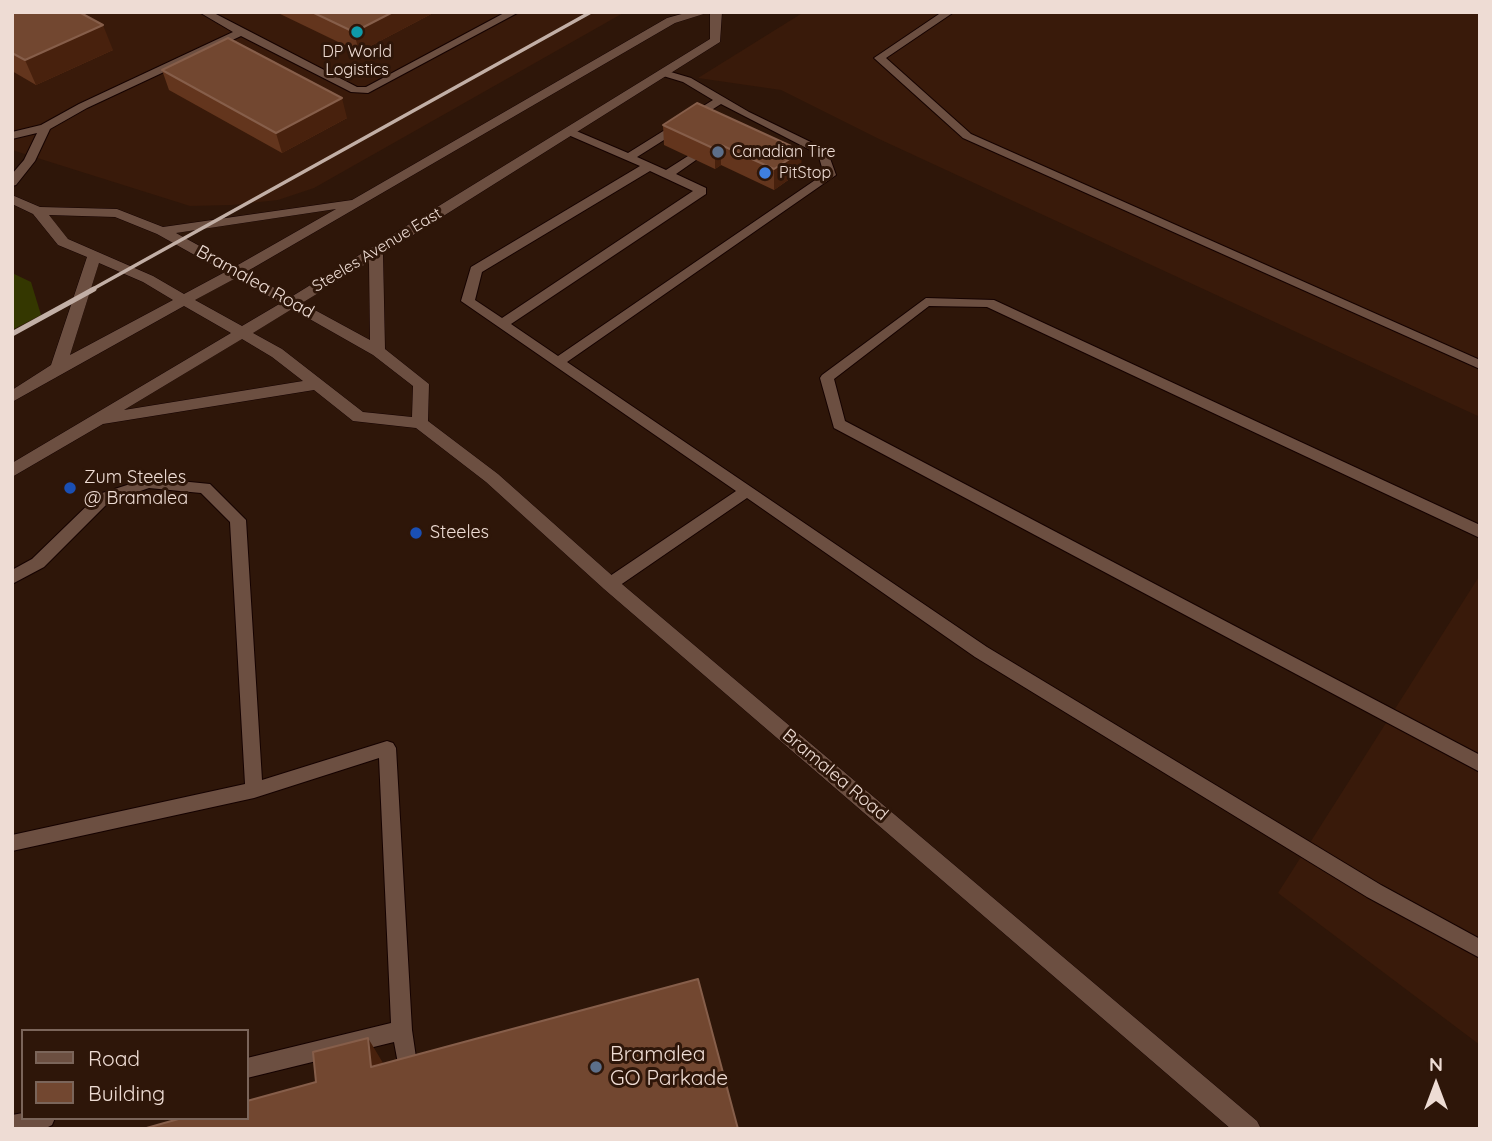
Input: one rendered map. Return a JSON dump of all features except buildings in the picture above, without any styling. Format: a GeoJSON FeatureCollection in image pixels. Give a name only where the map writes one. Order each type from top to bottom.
{"type":"FeatureCollection","features":[{"type":"Feature","properties":{"kind":"main road"},"geometry":{"type":"LineString","coordinates":[[12,397],[58,368],[235,272],[671,20],[705,12]]}},
{"type":"Feature","properties":{"kind":"main road","name":"Steeles Avenue East"},"geometry":{"type":"LineString","coordinates":[[12,471],[376,252],[716,40],[716,12]]}},
{"type":"Feature","properties":{"kind":"main road","name":"Bramalea Road"},"geometry":{"type":"LineString","coordinates":[[12,199],[38,211],[117,213],[162,232],[379,351],[421,384],[420,423]]}},
{"type":"Feature","properties":{"kind":"main road"},"geometry":{"type":"LineString","coordinates":[[162,232],[359,201]]}},
{"type":"Feature","properties":{"kind":"main road","name":"Bramalea Road"},"geometry":{"type":"LineString","coordinates":[[38,211],[63,242],[148,279],[277,353],[359,416],[420,423],[492,478],[610,584],[1249,1129]]}},
{"type":"Feature","properties":{"kind":"main road"},"geometry":{"type":"LineString","coordinates":[[376,252],[379,351]]}},
{"type":"Feature","properties":{"kind":"main road"},"geometry":{"type":"LineString","coordinates":[[58,368],[94,256]]}},
{"type":"Feature","properties":{"kind":"main road"},"geometry":{"type":"LineString","coordinates":[[95,420],[318,384]]}},
{"type":"Feature","properties":{"kind":"lane"},"geometry":{"type":"LineString","coordinates":[[204,12],[355,90],[368,90],[514,12]]}},
{"type":"Feature","properties":{"kind":"lane"},"geometry":{"type":"LineString","coordinates":[[948,12],[879,58],[967,136],[1480,365]]}},
{"type":"Feature","properties":{"kind":"lane"},"geometry":{"type":"LineString","coordinates":[[12,136],[46,127],[83,106],[241,32]]}},
{"type":"Feature","properties":{"kind":"lane"},"geometry":{"type":"LineString","coordinates":[[558,362],[830,175],[823,152],[746,120],[687,80],[664,73]]}},
{"type":"Feature","properties":{"kind":"lane"},"geometry":{"type":"LineString","coordinates":[[629,157],[720,100]]}},
{"type":"Feature","properties":{"kind":"lane"},"geometry":{"type":"LineString","coordinates":[[12,182],[29,161],[46,127]]}},
{"type":"Feature","properties":{"kind":"lane"},"geometry":{"type":"LineString","coordinates":[[502,324],[702,191],[570,132]]}},
{"type":"Feature","properties":{"kind":"lane"},"geometry":{"type":"LineString","coordinates":[[668,174],[692,158]]}},
{"type":"Feature","properties":{"kind":"lane"},"geometry":{"type":"LineString","coordinates":[[649,166],[476,270],[468,301],[981,652],[1374,891],[1480,949]]}},
{"type":"Feature","properties":{"kind":"lane"},"geometry":{"type":"LineString","coordinates":[[1480,532],[989,303],[926,302],[827,377],[839,424],[1480,764]]}},
{"type":"Feature","properties":{"kind":"lane"},"geometry":{"type":"LineString","coordinates":[[12,578],[38,563],[104,498],[149,483],[205,488],[238,520],[254,790]]}},
{"type":"Feature","properties":{"kind":"lane"},"geometry":{"type":"LineString","coordinates":[[610,584],[747,491]]}},
{"type":"Feature","properties":{"kind":"lane"},"geometry":{"type":"LineString","coordinates":[[12,843],[254,790],[387,748],[402,1030],[410,1085]]}},
{"type":"Feature","properties":{"kind":"lane"},"geometry":{"type":"LineString","coordinates":[[248,1068],[402,1030]]}},
{"type":"Feature","properties":{"kind":"lane"},"geometry":{"type":"LineString","coordinates":[[12,1126],[37,1120]]}},
{"type":"Feature","properties":{"kind":"shaded area"},"geometry":{"type":"Polygon","coordinates":[[[12,12],[625,12],[314,188],[278,200],[190,206],[12,150],[12,12]]]}},
{"type":"Feature","properties":{"kind":"shaded area"},"geometry":{"type":"Polygon","coordinates":[[[804,12],[1480,12],[1480,417],[879,139],[781,90],[698,78],[804,12]]]}},
{"type":"Feature","properties":{"kind":"shaded area"},"geometry":{"type":"Polygon","coordinates":[[[12,273],[31,282],[41,315],[12,330],[12,273]]]}},
{"type":"Feature","properties":{"kind":"shaded area"},"geometry":{"type":"Polygon","coordinates":[[[1480,575],[1480,1045],[1278,893],[1480,575]]]}},
{"type":"Feature","properties":{"kind":"railway"},"geometry":{"type":"LineString","coordinates":[[91,290],[591,12]]}},
{"type":"Feature","properties":{"kind":"railway"},"geometry":{"type":"LineString","coordinates":[[12,334],[94,289]]}},
{"type":"Feature","properties":{"kind":"place","name":"DP World Logistics"},"geometry":{"type":"Point","coordinates":[357,32]}},
{"type":"Feature","properties":{"kind":"place","name":"Canadian Tire"},"geometry":{"type":"Point","coordinates":[718,152]}},
{"type":"Feature","properties":{"kind":"place","name":"PitStop"},"geometry":{"type":"Point","coordinates":[765,173]}},
{"type":"Feature","properties":{"kind":"place","name":"Zum Steeles @ Bramalea"},"geometry":{"type":"Point","coordinates":[70,488]}},
{"type":"Feature","properties":{"kind":"place","name":"Steeles"},"geometry":{"type":"Point","coordinates":[416,533]}},
{"type":"Feature","properties":{"kind":"place","name":"Bramalea GO Parkade"},"geometry":{"type":"Point","coordinates":[596,1067]}}]}
